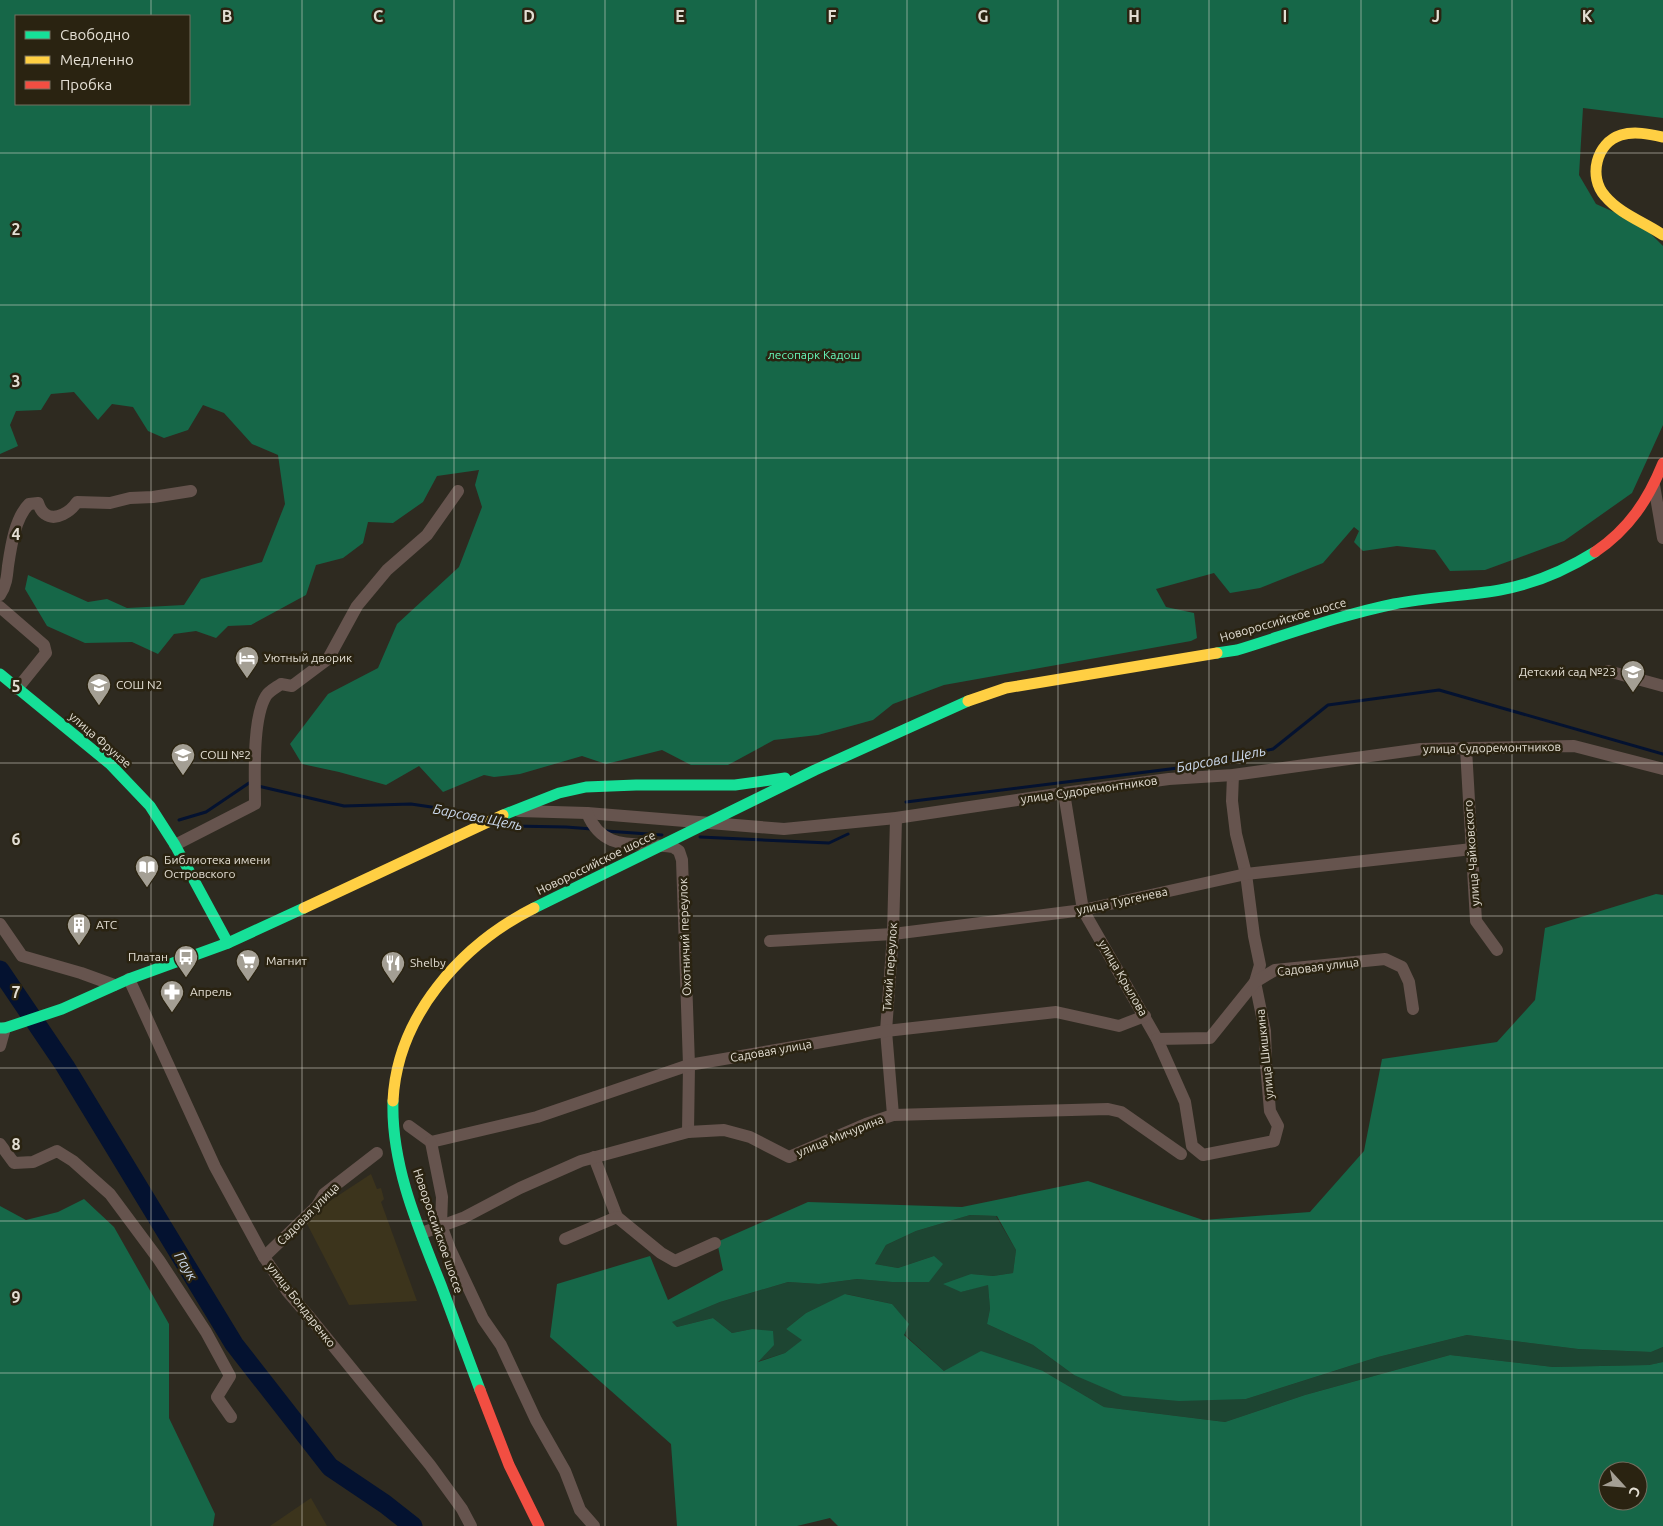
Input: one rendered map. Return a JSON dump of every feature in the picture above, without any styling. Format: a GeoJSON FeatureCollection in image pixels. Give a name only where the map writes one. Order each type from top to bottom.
{"type":"FeatureCollection","features":[{"type":"Feature","properties":{"kind":"main road"},"geometry":{"type":"LineString","coordinates":[[1663,137],[1634,132],[1616,136],[1598,156],[1595,173],[1598,187],[1609,200],[1663,235]]}},
{"type":"Feature","properties":{"kind":"main road","name":"Новороссийское шоссе"},"geometry":{"type":"LineString","coordinates":[[539,1526],[509,1466],[422,1233],[404,1176],[396,1138],[393,1113],[395,1081],[406,1041],[421,1012],[439,984],[467,953],[497,930],[562,894],[814,770],[968,701],[1006,688],[1237,650],[1360,612],[1393,604],[1420,598],[1500,590],[1527,584],[1549,576],[1582,560],[1611,541],[1635,516],[1654,485],[1663,463]]}},
{"type":"Feature","properties":{"kind":"main road","name":"улица Фрунзе"},"geometry":{"type":"LineString","coordinates":[[0,674],[110,764],[150,806],[175,845],[228,943]]}},
{"type":"Feature","properties":{"kind":"main road","name":"Новороссийское шоссе"},"geometry":{"type":"LineString","coordinates":[[3,1028],[62,1009],[129,979],[228,943],[510,812],[552,796],[585,787],[720,787],[762,784],[814,770]]}},
{"type":"Feature","properties":{"kind":"street"},"geometry":{"type":"LineString","coordinates":[[1654,485],[1663,538]]}},
{"type":"Feature","properties":{"kind":"street"},"geometry":{"type":"LineString","coordinates":[[0,595],[6,587],[9,563],[21,511],[29,504],[38,503],[44,514],[54,517],[71,510],[77,502],[110,503],[130,498],[153,497],[191,491]]}},
{"type":"Feature","properties":{"kind":"street"},"geometry":{"type":"LineString","coordinates":[[175,845],[255,804],[258,716],[266,695],[281,684],[292,686],[328,659],[357,606],[387,570],[427,535],[458,491]]}},
{"type":"Feature","properties":{"kind":"street"},"geometry":{"type":"LineString","coordinates":[[0,608],[44,645],[46,653],[17,689]]}},
{"type":"Feature","properties":{"kind":"street"},"geometry":{"type":"LineString","coordinates":[[1608,671],[1663,686]]}},
{"type":"Feature","properties":{"kind":"street","name":"улица Судоремонтников"},"geometry":{"type":"LineString","coordinates":[[510,812],[587,813],[784,829],[896,818],[1168,779],[1233,775],[1421,749],[1574,746],[1663,769]]}},
{"type":"Feature","properties":{"kind":"street","name":"улица Чайковского"},"geometry":{"type":"LineString","coordinates":[[1466,749],[1476,921],[1497,950]]}},
{"type":"Feature","properties":{"kind":"street","name":"улица Шишкина"},"geometry":{"type":"LineString","coordinates":[[1203,1155],[1274,1141],[1278,1126],[1270,1112],[1265,1031],[1255,982],[1260,965],[1254,936],[1246,874],[1236,834],[1232,801],[1233,775]]}},
{"type":"Feature","properties":{"kind":"street","name":"улица Крылова"},"geometry":{"type":"LineString","coordinates":[[1064,793],[1083,910],[1157,1039],[1185,1102],[1192,1146],[1203,1155]]}},
{"type":"Feature","properties":{"kind":"street","name":"Охотничий переулок"},"geometry":{"type":"LineString","coordinates":[[587,813],[593,826],[604,838],[616,842],[673,847],[679,851],[682,860],[689,1065],[688,1132]]}},
{"type":"Feature","properties":{"kind":"street","name":"Тихий переулок"},"geometry":{"type":"LineString","coordinates":[[893,1115],[886,1031],[893,934],[896,818]]}},
{"type":"Feature","properties":{"kind":"street","name":"улица Тургенева"},"geometry":{"type":"LineString","coordinates":[[770,940],[893,934],[1083,910],[1246,874],[1472,849]]}},
{"type":"Feature","properties":{"kind":"street"},"geometry":{"type":"LineString","coordinates":[[0,924],[22,956],[81,973],[114,986]]}},
{"type":"Feature","properties":{"kind":"street","name":"Садовая улица"},"geometry":{"type":"LineString","coordinates":[[1157,1039],[1210,1038],[1255,982],[1275,970],[1385,959],[1402,967],[1409,982],[1413,1010]]}},
{"type":"Feature","properties":{"kind":"street","name":"улица Бондаренко"},"geometry":{"type":"LineString","coordinates":[[129,979],[215,1167],[264,1257],[287,1291],[430,1464],[462,1509],[471,1526]]}},
{"type":"Feature","properties":{"kind":"street","name":"Садовая улица"},"geometry":{"type":"LineString","coordinates":[[430,1142],[537,1117],[689,1065],[886,1031],[1056,1012],[1119,1026],[1145,1016]]}},
{"type":"Feature","properties":{"kind":"street"},"geometry":{"type":"LineString","coordinates":[[0,1046],[3,1028]]}},
{"type":"Feature","properties":{"kind":"street","name":"улица Мичурина"},"geometry":{"type":"LineString","coordinates":[[422,1233],[463,1218],[520,1188],[581,1161],[688,1132],[724,1130],[750,1137],[789,1156],[866,1124],[893,1115],[1108,1109],[1121,1112],[1180,1154]]}},
{"type":"Feature","properties":{"kind":"street"},"geometry":{"type":"LineString","coordinates":[[409,1126],[430,1142],[442,1197],[442,1225],[463,1278],[483,1319],[501,1345],[536,1420],[565,1471],[580,1510],[594,1526]]}},
{"type":"Feature","properties":{"kind":"street"},"geometry":{"type":"LineString","coordinates":[[0,1144],[14,1163],[33,1162],[57,1151],[73,1161],[110,1194],[159,1260],[206,1332],[230,1376],[217,1397],[231,1417]]}},
{"type":"Feature","properties":{"kind":"street","name":"Садовая улица"},"geometry":{"type":"LineString","coordinates":[[264,1257],[317,1206],[324,1194],[377,1153]]}},
{"type":"Feature","properties":{"kind":"street"},"geometry":{"type":"LineString","coordinates":[[594,1157],[617,1216],[661,1253],[675,1261],[714,1243]]}},
{"type":"Feature","properties":{"kind":"street"},"geometry":{"type":"LineString","coordinates":[[565,1238],[617,1216]]}},
{"type":"Feature","properties":{"kind":"shaded area"},"geometry":{"type":"Polygon","coordinates":[[[371,1174],[377,1189],[381,1188],[384,1199],[381,1202],[417,1301],[349,1305],[304,1218],[371,1174]]]}},
{"type":"Feature","properties":{"kind":"shaded area"},"geometry":{"type":"Polygon","coordinates":[[[311,1498],[327,1526],[270,1526],[311,1498]]]}},
{"type":"Feature","properties":{"kind":"green space","name":"лесопарк Кадош"},"geometry":{"type":"Polygon","coordinates":[[[0,0],[1663,0],[1663,118],[1583,108],[1579,175],[1596,204],[1641,224],[1663,246],[1663,425],[1632,493],[1564,541],[1485,570],[1450,571],[1435,550],[1397,546],[1363,551],[1354,542],[1359,531],[1354,527],[1323,563],[1260,588],[1230,593],[1214,573],[1156,589],[1166,607],[1194,613],[1197,638],[1191,641],[944,685],[893,704],[873,720],[818,735],[774,740],[728,765],[691,765],[662,750],[606,764],[582,756],[520,774],[494,777],[484,775],[443,792],[419,766],[386,785],[302,764],[290,744],[328,694],[378,668],[397,624],[459,567],[482,507],[475,485],[479,470],[437,476],[423,502],[393,523],[368,522],[363,543],[343,558],[316,565],[306,595],[251,625],[228,626],[216,638],[196,631],[174,634],[158,654],[132,642],[85,643],[47,626],[25,589],[28,575],[88,602],[107,599],[127,608],[184,605],[201,579],[262,562],[285,504],[278,455],[252,444],[224,413],[203,405],[188,430],[164,438],[148,431],[133,407],[112,404],[98,420],[74,392],[51,394],[41,410],[16,411],[10,425],[18,446],[0,454],[0,0]]]}},
{"type":"Feature","properties":{"kind":"green space"},"geometry":{"type":"Polygon","coordinates":[[[1656,894],[1663,895],[1663,1347],[1651,1352],[1578,1349],[1467,1335],[1378,1357],[1246,1399],[1179,1401],[1123,1396],[1074,1375],[1033,1345],[987,1324],[990,1309],[988,1285],[961,1292],[943,1284],[971,1274],[993,1276],[1013,1273],[1016,1250],[997,1216],[970,1215],[916,1231],[886,1245],[875,1264],[898,1268],[934,1256],[943,1264],[929,1282],[892,1282],[857,1279],[819,1284],[788,1282],[720,1302],[672,1322],[677,1327],[713,1318],[732,1333],[752,1329],[773,1331],[774,1345],[758,1362],[785,1353],[802,1340],[786,1329],[806,1313],[845,1294],[892,1304],[909,1324],[904,1335],[944,1371],[981,1351],[1043,1371],[1104,1407],[1225,1422],[1305,1395],[1450,1355],[1553,1367],[1649,1365],[1663,1362],[1663,1526],[838,1526],[830,1518],[797,1526],[677,1526],[671,1444],[550,1337],[557,1284],[650,1256],[668,1300],[723,1270],[717,1242],[808,1202],[962,1207],[1088,1181],[1203,1220],[1310,1212],[1364,1151],[1382,1059],[1497,1042],[1535,1000],[1545,928],[1656,894]]]}},
{"type":"Feature","properties":{"kind":"green space"},"geometry":{"type":"Polygon","coordinates":[[[84,1199],[114,1227],[169,1324],[169,1418],[215,1514],[213,1526],[0,1526],[0,1206],[26,1220],[58,1212],[84,1199]]]}},
{"type":"Feature","properties":{"kind":"green space"},"geometry":{"type":"Polygon","coordinates":[[[970,1215],[996,1216],[1016,1250],[1013,1273],[993,1276],[971,1274],[961,1292],[988,1284],[990,1309],[987,1324],[1033,1345],[1074,1375],[1246,1399],[1378,1357],[1467,1335],[1578,1349],[1651,1352],[1663,1347],[1663,1362],[1649,1365],[1553,1367],[1450,1355],[1305,1395],[1225,1422],[1104,1407],[1043,1371],[944,1371],[904,1334],[892,1304],[846,1294],[806,1313],[786,1329],[803,1340],[785,1353],[756,1362],[752,1329],[732,1333],[713,1318],[677,1327],[671,1322],[720,1302],[788,1282],[819,1284],[857,1279],[892,1282],[934,1256],[898,1268],[875,1264],[886,1245],[916,1231],[970,1215]]]}},
{"type":"Feature","properties":{"kind":"waterway","name":"Барсова Щель"},"geometry":{"type":"LineString","coordinates":[[906,802],[1186,767],[1273,749],[1328,705],[1439,690],[1663,754]]}},
{"type":"Feature","properties":{"kind":"waterway","name":"Барсова Щель"},"geometry":{"type":"LineString","coordinates":[[179,820],[206,812],[249,783],[252,784]]}},
{"type":"Feature","properties":{"kind":"waterway","name":"Барсова Щель"},"geometry":{"type":"LineString","coordinates":[[258,786],[344,806],[411,804],[465,812],[484,817]]}},
{"type":"Feature","properties":{"kind":"waterway","name":"Барсова Щель"},"geometry":{"type":"LineString","coordinates":[[501,823],[512,826],[592,829]]}},
{"type":"Feature","properties":{"kind":"waterway","name":"Барсова Щель"},"geometry":{"type":"LineString","coordinates":[[606,831],[662,835]]}},
{"type":"Feature","properties":{"kind":"waterway","name":"Барсова Щель"},"geometry":{"type":"LineString","coordinates":[[700,837],[829,843],[848,834]]}},
{"type":"Feature","properties":{"kind":"waterway","name":"Паук"},"geometry":{"type":"LineString","coordinates":[[0,970],[65,1066],[234,1344],[330,1467],[385,1504],[413,1526]]}},
{"type":"Feature","properties":{"kind":"traffic: fast"},"geometry":{"type":"LineString","coordinates":[[1217,653],[1237,650],[1374,608],[1487,592],[1525,584],[1573,565],[1595,552]]}},
{"type":"Feature","properties":{"kind":"traffic: fast"},"geometry":{"type":"LineString","coordinates":[[0,674],[110,764],[150,806],[175,845],[228,943]]}},
{"type":"Feature","properties":{"kind":"traffic: fast"},"geometry":{"type":"LineString","coordinates":[[534,908],[815,770],[968,701]]}},
{"type":"Feature","properties":{"kind":"traffic: fast"},"geometry":{"type":"LineString","coordinates":[[503,815],[559,793],[586,787],[735,785],[785,778]]}},
{"type":"Feature","properties":{"kind":"traffic: fast"},"geometry":{"type":"LineString","coordinates":[[0,1028],[62,1009],[129,979],[228,943],[304,908]]}},
{"type":"Feature","properties":{"kind":"traffic: fast"},"geometry":{"type":"LineString","coordinates":[[393,1101],[396,1149],[401,1172],[415,1218],[480,1390]]}},
{"type":"Feature","properties":{"kind":"traffic: slow"},"geometry":{"type":"LineString","coordinates":[[1663,137],[1631,133],[1612,139],[1600,153],[1596,170],[1600,188],[1611,202],[1625,213],[1663,235]]}},
{"type":"Feature","properties":{"kind":"traffic: slow"},"geometry":{"type":"LineString","coordinates":[[968,701],[1006,688],[1217,653]]}},
{"type":"Feature","properties":{"kind":"traffic: slow"},"geometry":{"type":"LineString","coordinates":[[304,908],[503,815]]}},
{"type":"Feature","properties":{"kind":"traffic: slow"},"geometry":{"type":"LineString","coordinates":[[393,1101],[397,1070],[406,1040],[420,1012],[438,986],[458,963],[482,942],[507,923],[534,908]]}},
{"type":"Feature","properties":{"kind":"traffic: jam"},"geometry":{"type":"LineString","coordinates":[[1595,552],[1618,534],[1636,513],[1651,489],[1663,463]]}},
{"type":"Feature","properties":{"kind":"traffic: jam"},"geometry":{"type":"LineString","coordinates":[[480,1390],[509,1465],[539,1526]]}},
{"type":"Feature","properties":{"kind":"place","name":"Уютный дворик"},"geometry":{"type":"Point","coordinates":[247,679]}},
{"type":"Feature","properties":{"kind":"place","name":"Детский сад №23"},"geometry":{"type":"Point","coordinates":[1633,693]}},
{"type":"Feature","properties":{"kind":"place","name":"СОШ N2"},"geometry":{"type":"Point","coordinates":[99,706]}},
{"type":"Feature","properties":{"kind":"place","name":"СОШ №2"},"geometry":{"type":"Point","coordinates":[183,776]}},
{"type":"Feature","properties":{"kind":"place","name":"Библиотека имени Островского"},"geometry":{"type":"Point","coordinates":[147,888]}},
{"type":"Feature","properties":{"kind":"place","name":"АТС"},"geometry":{"type":"Point","coordinates":[79,946]}},
{"type":"Feature","properties":{"kind":"place","name":"Платан"},"geometry":{"type":"Point","coordinates":[186,978]}},
{"type":"Feature","properties":{"kind":"place","name":"Магнит"},"geometry":{"type":"Point","coordinates":[248,982]}},
{"type":"Feature","properties":{"kind":"place","name":"Shelby"},"geometry":{"type":"Point","coordinates":[393,984]}},
{"type":"Feature","properties":{"kind":"place","name":"Апрель"},"geometry":{"type":"Point","coordinates":[172,1013]}}]}
